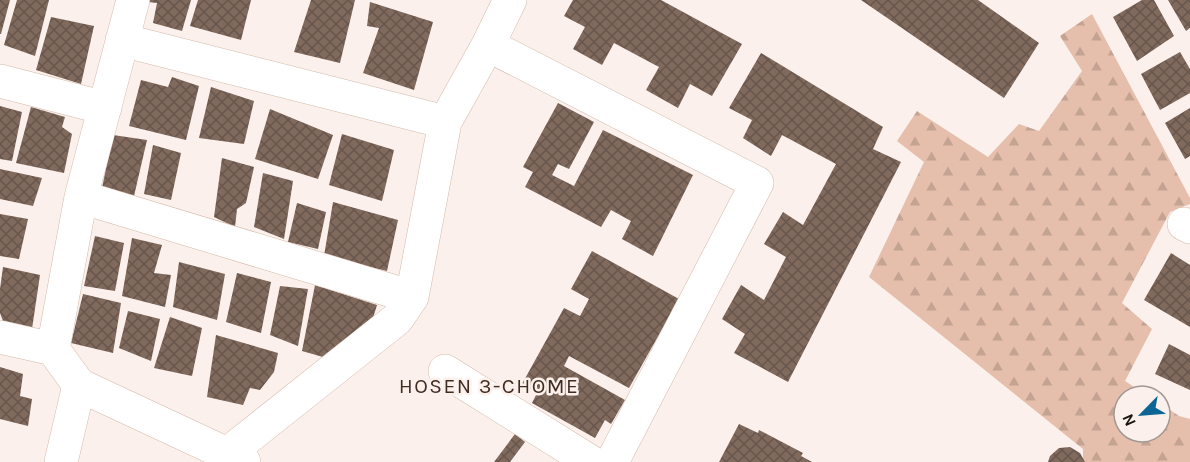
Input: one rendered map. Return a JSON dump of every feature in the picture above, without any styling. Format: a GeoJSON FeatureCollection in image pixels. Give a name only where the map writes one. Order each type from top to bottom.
{"type":"FeatureCollection","features":[{"type":"Feature","properties":{"kind":"street"},"geometry":{"type":"LineString","coordinates":[[53,349],[81,197],[133,0]]}},
{"type":"Feature","properties":{"kind":"street"},"geometry":{"type":"LineString","coordinates":[[0,337],[53,349],[79,385],[235,458],[397,319],[412,297],[445,122],[510,0]]}},
{"type":"Feature","properties":{"kind":"street"},"geometry":{"type":"LineString","coordinates":[[122,40],[445,122]]}},
{"type":"Feature","properties":{"kind":"street"},"geometry":{"type":"LineString","coordinates":[[488,45],[758,183],[612,462]]}},
{"type":"Feature","properties":{"kind":"street"},"geometry":{"type":"LineString","coordinates":[[0,81],[105,108]]}},
{"type":"Feature","properties":{"kind":"street"},"geometry":{"type":"LineString","coordinates":[[81,197],[412,297]]}},
{"type":"Feature","properties":{"kind":"street"},"geometry":{"type":"LineString","coordinates":[[446,371],[591,462]]}},
{"type":"Feature","properties":{"kind":"street"},"geometry":{"type":"LineString","coordinates":[[61,462],[79,385]]}},
{"type":"Feature","properties":{"kind":"green space"},"geometry":{"type":"Polygon","coordinates":[[[1092,14],[1190,198],[1190,204],[1170,212],[1122,303],[1152,329],[1125,381],[1130,384],[1112,384],[1112,444],[1172,444],[1172,411],[1190,419],[1190,462],[1083,462],[1083,449],[869,277],[924,162],[897,141],[917,111],[988,157],[1019,124],[1039,131],[1082,71],[1060,36],[1092,14]]]}},
{"type":"Feature","properties":{"kind":"building"},"geometry":{"type":"Polygon","coordinates":[[[0,0],[10,0],[1,34],[0,34],[0,0]]]}},
{"type":"Feature","properties":{"kind":"building"},"geometry":{"type":"Polygon","coordinates":[[[17,0],[49,0],[35,56],[4,45],[17,0]]]}},
{"type":"Feature","properties":{"kind":"building"},"geometry":{"type":"Polygon","coordinates":[[[148,0],[191,0],[182,31],[153,23],[157,3],[148,2],[148,0]]]}},
{"type":"Feature","properties":{"kind":"building"},"geometry":{"type":"Polygon","coordinates":[[[198,0],[251,0],[241,40],[190,26],[198,0]]]}},
{"type":"Feature","properties":{"kind":"building"},"geometry":{"type":"Polygon","coordinates":[[[311,0],[355,0],[340,63],[294,52],[311,0]]]}},
{"type":"Feature","properties":{"kind":"building"},"geometry":{"type":"Polygon","coordinates":[[[573,0],[661,0],[742,44],[712,96],[690,84],[678,108],[646,90],[659,67],[614,43],[602,65],[573,49],[585,27],[564,16],[573,0]]]}},
{"type":"Feature","properties":{"kind":"building"},"geometry":{"type":"Polygon","coordinates":[[[861,0],[978,0],[1039,43],[1004,98],[861,0]]]}},
{"type":"Feature","properties":{"kind":"building"},"geometry":{"type":"Polygon","coordinates":[[[1142,0],[1154,0],[1174,36],[1137,61],[1113,17],[1142,0]]]}},
{"type":"Feature","properties":{"kind":"building"},"geometry":{"type":"Polygon","coordinates":[[[1168,0],[1190,0],[1190,28],[1186,31],[1168,0]]]}},
{"type":"Feature","properties":{"kind":"building"},"geometry":{"type":"Polygon","coordinates":[[[370,2],[433,22],[414,90],[363,73],[379,28],[367,26],[370,2]]]}},
{"type":"Feature","properties":{"kind":"building"},"geometry":{"type":"Polygon","coordinates":[[[51,17],[94,26],[81,84],[36,70],[51,17]]]}},
{"type":"Feature","properties":{"kind":"building"},"geometry":{"type":"Polygon","coordinates":[[[1180,52],[1190,69],[1190,93],[1160,110],[1141,74],[1180,52]]]}},
{"type":"Feature","properties":{"kind":"building"},"geometry":{"type":"Polygon","coordinates":[[[761,53],[883,127],[873,149],[901,162],[788,382],[734,353],[745,334],[722,319],[741,285],[764,300],[786,257],[764,244],[783,212],[803,225],[836,164],[782,135],[771,156],[743,138],[752,120],[729,108],[761,53]]]}},
{"type":"Feature","properties":{"kind":"building"},"geometry":{"type":"Polygon","coordinates":[[[172,77],[199,86],[186,140],[129,126],[141,80],[168,87],[172,77]]]}},
{"type":"Feature","properties":{"kind":"building"},"geometry":{"type":"Polygon","coordinates":[[[211,87],[254,101],[244,144],[199,138],[211,87]]]}},
{"type":"Feature","properties":{"kind":"building"},"geometry":{"type":"Polygon","coordinates":[[[558,103],[594,122],[569,169],[558,164],[552,175],[574,186],[603,130],[693,175],[653,256],[622,239],[631,221],[611,210],[601,227],[525,187],[533,172],[523,167],[558,103]]]}},
{"type":"Feature","properties":{"kind":"building"},"geometry":{"type":"Polygon","coordinates":[[[0,106],[22,112],[12,161],[0,159],[0,106]]]}},
{"type":"Feature","properties":{"kind":"building"},"geometry":{"type":"Polygon","coordinates":[[[31,107],[65,117],[62,127],[72,134],[64,173],[16,163],[31,107]]]}},
{"type":"Feature","properties":{"kind":"building"},"geometry":{"type":"Polygon","coordinates":[[[1190,108],[1190,156],[1185,159],[1165,123],[1190,108]]]}},
{"type":"Feature","properties":{"kind":"building"},"geometry":{"type":"Polygon","coordinates":[[[270,109],[333,135],[318,179],[255,159],[270,109]]]}},
{"type":"Feature","properties":{"kind":"building"},"geometry":{"type":"Polygon","coordinates":[[[342,134],[394,150],[382,201],[329,185],[342,134]]]}},
{"type":"Feature","properties":{"kind":"building"},"geometry":{"type":"Polygon","coordinates":[[[113,135],[147,140],[134,196],[102,188],[113,135]]]}},
{"type":"Feature","properties":{"kind":"building"},"geometry":{"type":"Polygon","coordinates":[[[153,145],[181,153],[171,200],[144,194],[153,145]]]}},
{"type":"Feature","properties":{"kind":"building"},"geometry":{"type":"Polygon","coordinates":[[[222,158],[254,167],[246,203],[237,209],[235,227],[214,217],[222,158]]]}},
{"type":"Feature","properties":{"kind":"building"},"geometry":{"type":"Polygon","coordinates":[[[0,169],[42,178],[33,206],[0,199],[0,169]]]}},
{"type":"Feature","properties":{"kind":"building"},"geometry":{"type":"Polygon","coordinates":[[[263,173],[293,181],[284,239],[254,227],[263,173]]]}},
{"type":"Feature","properties":{"kind":"building"},"geometry":{"type":"Polygon","coordinates":[[[333,202],[398,220],[387,271],[324,256],[333,202]]]}},
{"type":"Feature","properties":{"kind":"building"},"geometry":{"type":"Polygon","coordinates":[[[297,203],[326,212],[318,249],[288,242],[297,203]]]}},
{"type":"Feature","properties":{"kind":"building"},"geometry":{"type":"Polygon","coordinates":[[[0,214],[28,219],[19,259],[0,256],[0,214]]]}},
{"type":"Feature","properties":{"kind":"building"},"geometry":{"type":"Polygon","coordinates":[[[95,236],[124,243],[115,291],[84,286],[95,236]]]}},
{"type":"Feature","properties":{"kind":"building"},"geometry":{"type":"Polygon","coordinates":[[[132,238],[162,245],[154,273],[171,275],[165,307],[122,296],[132,238]]]}},
{"type":"Feature","properties":{"kind":"building"},"geometry":{"type":"Polygon","coordinates":[[[592,251],[679,299],[629,388],[569,356],[564,366],[625,400],[611,424],[605,420],[595,438],[532,403],[537,393],[522,384],[564,308],[580,316],[589,299],[571,289],[592,251]]]}},
{"type":"Feature","properties":{"kind":"building"},"geometry":{"type":"Polygon","coordinates":[[[1171,253],[1190,265],[1190,327],[1144,300],[1171,253]]]}},
{"type":"Feature","properties":{"kind":"building"},"geometry":{"type":"Polygon","coordinates":[[[179,262],[225,274],[217,320],[173,307],[179,262]]]}},
{"type":"Feature","properties":{"kind":"building"},"geometry":{"type":"Polygon","coordinates":[[[3,267],[40,275],[32,329],[3,321],[0,313],[0,289],[3,267]]]}},
{"type":"Feature","properties":{"kind":"building"},"geometry":{"type":"Polygon","coordinates":[[[237,273],[271,282],[261,333],[226,322],[237,273]]]}},
{"type":"Feature","properties":{"kind":"building"},"geometry":{"type":"Polygon","coordinates":[[[315,285],[377,305],[373,318],[323,357],[302,351],[315,285]]]}},
{"type":"Feature","properties":{"kind":"building"},"geometry":{"type":"Polygon","coordinates":[[[280,286],[308,289],[298,346],[270,335],[280,286]]]}},
{"type":"Feature","properties":{"kind":"building"},"geometry":{"type":"Polygon","coordinates":[[[83,294],[121,303],[113,353],[71,343],[83,294]]]}},
{"type":"Feature","properties":{"kind":"building"},"geometry":{"type":"Polygon","coordinates":[[[128,311],[160,319],[151,361],[119,348],[128,311]]]}},
{"type":"Feature","properties":{"kind":"building"},"geometry":{"type":"Polygon","coordinates":[[[170,317],[202,328],[192,376],[154,368],[170,317]]]}},
{"type":"Feature","properties":{"kind":"building"},"geometry":{"type":"Polygon","coordinates":[[[216,335],[278,353],[274,372],[260,390],[250,388],[243,405],[207,397],[216,335]]]}},
{"type":"Feature","properties":{"kind":"building"},"geometry":{"type":"Polygon","coordinates":[[[1169,344],[1190,355],[1190,390],[1155,374],[1169,344]]]}},
{"type":"Feature","properties":{"kind":"building"},"geometry":{"type":"Polygon","coordinates":[[[0,367],[23,374],[20,396],[32,399],[28,426],[0,419],[0,367]]]}},
{"type":"Feature","properties":{"kind":"building"},"geometry":{"type":"Polygon","coordinates":[[[739,424],[758,433],[759,430],[803,453],[801,456],[812,462],[719,462],[739,424]]]}},
{"type":"Feature","properties":{"kind":"building"},"geometry":{"type":"Polygon","coordinates":[[[515,434],[525,442],[510,462],[494,462],[515,434]]]}},
{"type":"Feature","properties":{"kind":"building"},"geometry":{"type":"Polygon","coordinates":[[[1070,447],[1080,453],[1085,462],[1048,462],[1050,456],[1059,448],[1070,447]]]}},
{"type":"Feature","properties":{"kind":"district","name":"HOSEN 3-CHOME"},"geometry":{"type":"Point","coordinates":[489,386]}}]}
